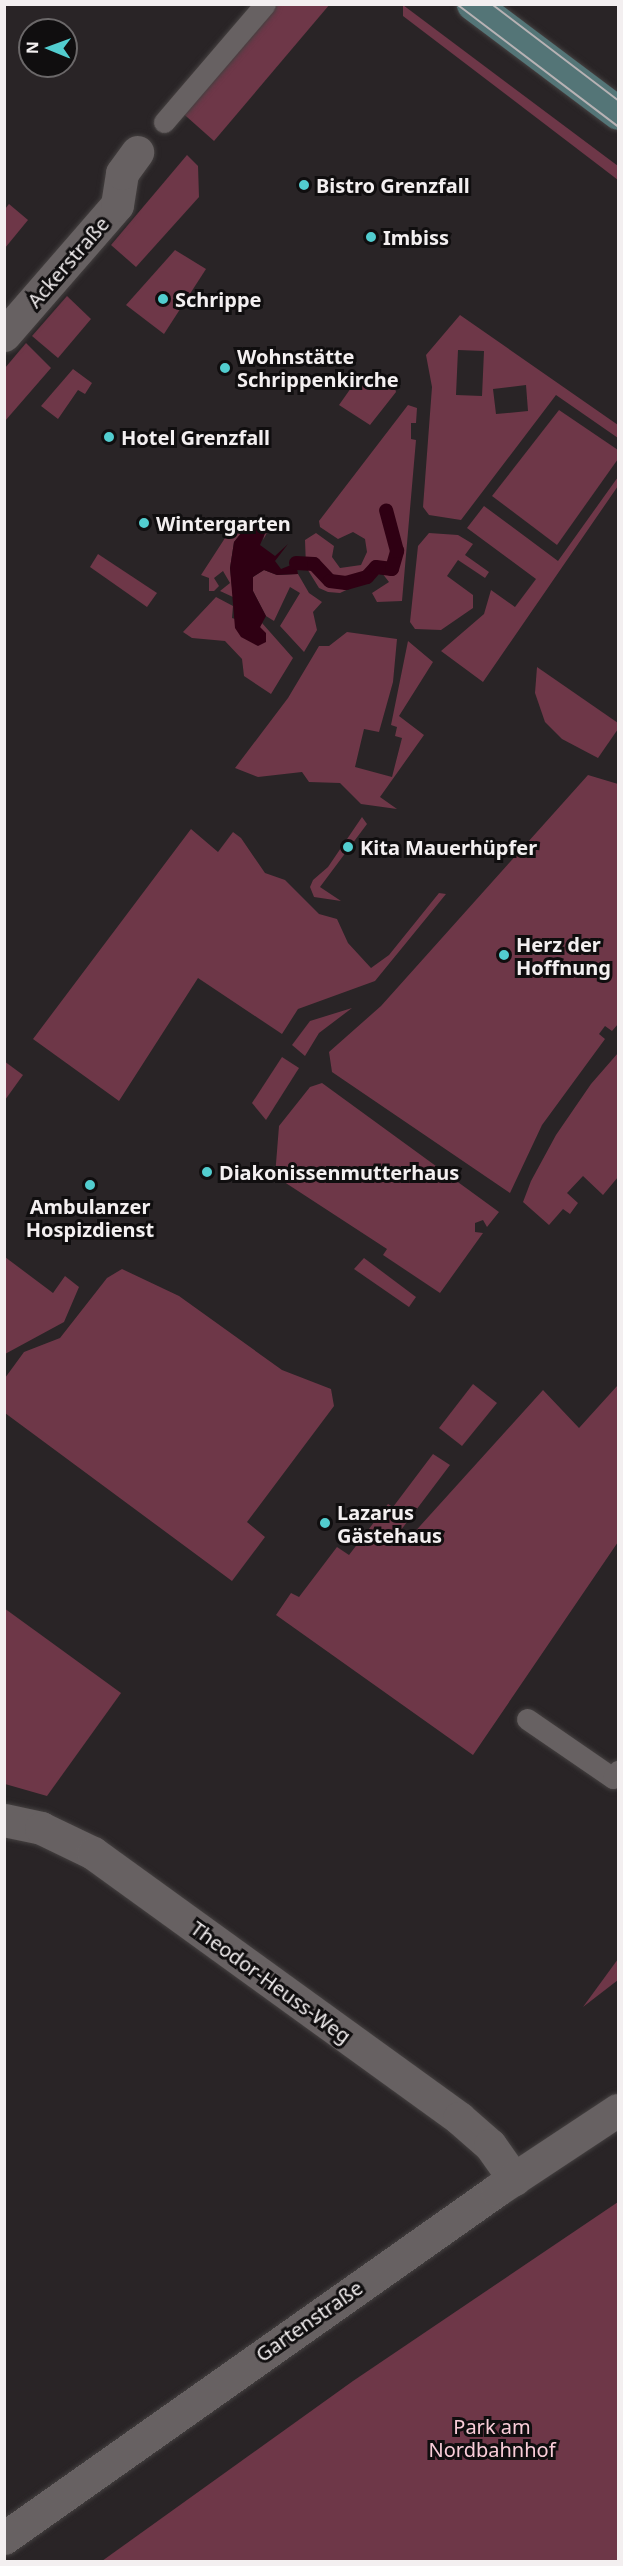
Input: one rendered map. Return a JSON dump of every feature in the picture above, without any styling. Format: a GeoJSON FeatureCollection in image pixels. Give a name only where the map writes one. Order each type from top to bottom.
{"type":"FeatureCollection","features":[{"type":"Feature","properties":{"kind":"main road"},"geometry":{"type":"LineString","coordinates":[[473,4],[618,113]]}},
{"type":"Feature","properties":{"kind":"street","name":"Ackerstraße"},"geometry":{"type":"LineString","coordinates":[[4,335],[117,205],[122,173],[137,152]]}},
{"type":"Feature","properties":{"kind":"street","name":"Theodor-Heuss-Weg"},"geometry":{"type":"LineString","coordinates":[[4,1820],[41,1828],[93,1853],[459,2118],[490,2145],[514,2179]]}},
{"type":"Feature","properties":{"kind":"street","name":"Gartenstraße"},"geometry":{"type":"LineString","coordinates":[[4,2538],[514,2179],[618,2110]]}},
{"type":"Feature","properties":{"kind":"lane"},"geometry":{"type":"LineString","coordinates":[[164,122],[265,4]]}},
{"type":"Feature","properties":{"kind":"lane"},"geometry":{"type":"LineString","coordinates":[[527,1719],[613,1778],[618,1771]]}},
{"type":"Feature","properties":{"kind":"green space"},"geometry":{"type":"Polygon","coordinates":[[[330,4],[214,141],[169,101],[252,5],[330,4]]]}},
{"type":"Feature","properties":{"kind":"green space"},"geometry":{"type":"Polygon","coordinates":[[[403,5],[618,166],[618,180],[403,16],[403,5]]]}},
{"type":"Feature","properties":{"kind":"green space"},"geometry":{"type":"Polygon","coordinates":[[[187,155],[198,166],[199,197],[136,267],[111,245],[187,155]]]}},
{"type":"Feature","properties":{"kind":"green space"},"geometry":{"type":"Polygon","coordinates":[[[9,204],[28,220],[5,248],[5,209],[9,204]]]}},
{"type":"Feature","properties":{"kind":"green space"},"geometry":{"type":"Polygon","coordinates":[[[175,250],[206,269],[164,334],[126,305],[175,250]]]}},
{"type":"Feature","properties":{"kind":"green space"},"geometry":{"type":"Polygon","coordinates":[[[67,296],[91,319],[58,358],[32,336],[67,296]]]}},
{"type":"Feature","properties":{"kind":"green space"},"geometry":{"type":"Polygon","coordinates":[[[460,315],[618,425],[618,438],[556,395],[461,520],[429,515],[423,507],[432,387],[426,355],[460,315]],[[458,350],[456,395],[482,396],[484,351],[458,350]],[[526,385],[493,389],[496,414],[528,411],[526,385]]]}},
{"type":"Feature","properties":{"kind":"green space"},"geometry":{"type":"Polygon","coordinates":[[[26,343],[51,368],[5,421],[5,368],[26,343]]]}},
{"type":"Feature","properties":{"kind":"green space"},"geometry":{"type":"Polygon","coordinates":[[[73,369],[92,383],[85,394],[78,390],[58,419],[41,406],[73,369]]]}},
{"type":"Feature","properties":{"kind":"green space"},"geometry":{"type":"Polygon","coordinates":[[[358,378],[367,384],[394,384],[396,392],[370,425],[339,405],[358,378]]]}},
{"type":"Feature","properties":{"kind":"green space"},"geometry":{"type":"Polygon","coordinates":[[[408,405],[417,408],[416,423],[411,423],[411,439],[416,440],[402,601],[377,602],[372,593],[389,582],[382,573],[340,593],[328,592],[319,588],[306,567],[305,540],[316,533],[334,546],[332,557],[340,568],[361,565],[367,552],[365,539],[353,532],[338,539],[320,527],[319,521],[408,405]]]}},
{"type":"Feature","properties":{"kind":"green space"},"geometry":{"type":"Polygon","coordinates":[[[559,410],[618,450],[618,459],[557,545],[492,496],[559,410]]]}},
{"type":"Feature","properties":{"kind":"green space"},"geometry":{"type":"Polygon","coordinates":[[[618,477],[618,486],[483,682],[441,651],[484,614],[491,590],[515,607],[536,579],[467,528],[484,506],[558,561],[618,477]]]}},
{"type":"Feature","properties":{"kind":"green space"},"geometry":{"type":"Polygon","coordinates":[[[238,518],[258,524],[268,531],[263,540],[265,533],[246,527],[234,542],[230,568],[233,597],[220,591],[230,583],[223,571],[214,578],[219,586],[214,591],[209,591],[209,578],[201,575],[238,518]]]}},
{"type":"Feature","properties":{"kind":"green space"},"geometry":{"type":"Polygon","coordinates":[[[429,533],[458,535],[473,544],[465,555],[489,572],[485,578],[458,560],[447,576],[473,595],[473,608],[441,630],[415,629],[410,622],[418,546],[429,533]]]}},
{"type":"Feature","properties":{"kind":"green space"},"geometry":{"type":"Polygon","coordinates":[[[98,554],[157,593],[147,607],[90,567],[98,554]]]}},
{"type":"Feature","properties":{"kind":"green space"},"geometry":{"type":"Polygon","coordinates":[[[264,570],[277,575],[298,574],[309,593],[322,602],[313,612],[317,630],[304,652],[280,626],[300,593],[290,587],[274,621],[266,616],[253,591],[253,577],[264,570]]]}},
{"type":"Feature","properties":{"kind":"green space"},"geometry":{"type":"Polygon","coordinates":[[[216,597],[233,606],[232,618],[260,627],[262,623],[293,658],[271,694],[244,676],[242,659],[225,641],[192,638],[183,632],[216,597]]]}},
{"type":"Feature","properties":{"kind":"green space"},"geometry":{"type":"Polygon","coordinates":[[[347,632],[397,639],[393,682],[379,732],[364,729],[355,767],[392,777],[402,738],[395,736],[397,727],[391,725],[408,641],[433,662],[399,716],[424,735],[380,797],[397,809],[361,804],[340,783],[309,782],[302,772],[258,777],[235,768],[288,698],[319,646],[329,646],[347,632]]]}},
{"type":"Feature","properties":{"kind":"green space"},"geometry":{"type":"Polygon","coordinates":[[[537,667],[618,723],[618,729],[598,758],[562,739],[545,722],[535,693],[537,667]]]}},
{"type":"Feature","properties":{"kind":"green space"},"geometry":{"type":"Polygon","coordinates":[[[588,775],[618,784],[618,1024],[612,1031],[605,1026],[599,1034],[605,1039],[542,1125],[510,1193],[332,1072],[329,1052],[381,1006],[588,775]]]}},
{"type":"Feature","properties":{"kind":"green space"},"geometry":{"type":"Polygon","coordinates":[[[362,817],[367,824],[320,887],[341,901],[314,897],[310,887],[313,880],[328,867],[362,817]]]}},
{"type":"Feature","properties":{"kind":"green space"},"geometry":{"type":"Polygon","coordinates":[[[191,829],[218,852],[233,832],[241,838],[265,873],[285,880],[319,914],[337,919],[348,943],[371,968],[389,955],[439,893],[446,894],[375,981],[298,1009],[282,1034],[198,978],[119,1101],[33,1039],[191,829]]]}},
{"type":"Feature","properties":{"kind":"green space"},"geometry":{"type":"Polygon","coordinates":[[[352,1008],[319,1033],[305,1056],[292,1045],[310,1021],[352,1008]]]}},
{"type":"Feature","properties":{"kind":"green space"},"geometry":{"type":"Polygon","coordinates":[[[618,1053],[618,1177],[603,1195],[583,1176],[567,1193],[578,1203],[570,1214],[563,1209],[549,1225],[523,1202],[531,1181],[556,1135],[591,1084],[618,1053]]]}},
{"type":"Feature","properties":{"kind":"green space"},"geometry":{"type":"Polygon","coordinates":[[[282,1057],[299,1068],[266,1120],[252,1103],[282,1057]]]}},
{"type":"Feature","properties":{"kind":"green space"},"geometry":{"type":"Polygon","coordinates":[[[4,1061],[23,1075],[5,1100],[4,1100],[4,1061]]]}},
{"type":"Feature","properties":{"kind":"green space"},"geometry":{"type":"Polygon","coordinates":[[[322,1083],[499,1212],[487,1227],[483,1220],[475,1223],[475,1232],[483,1233],[440,1293],[383,1255],[387,1249],[275,1176],[279,1126],[310,1087],[322,1083]]]}},
{"type":"Feature","properties":{"kind":"green space"},"geometry":{"type":"Polygon","coordinates":[[[5,1257],[53,1293],[65,1276],[79,1287],[64,1322],[5,1354],[5,1257]]]}},
{"type":"Feature","properties":{"kind":"green space"},"geometry":{"type":"Polygon","coordinates":[[[364,1258],[416,1297],[409,1307],[354,1269],[364,1258]]]}},
{"type":"Feature","properties":{"kind":"green space"},"geometry":{"type":"Polygon","coordinates":[[[122,1269],[179,1296],[282,1370],[331,1389],[334,1406],[247,1522],[265,1537],[232,1581],[5,1413],[5,1378],[24,1352],[60,1338],[107,1278],[122,1269]]]}},
{"type":"Feature","properties":{"kind":"green space"},"geometry":{"type":"Polygon","coordinates":[[[473,1384],[497,1403],[462,1446],[439,1428],[473,1384]]]}},
{"type":"Feature","properties":{"kind":"green space"},"geometry":{"type":"Polygon","coordinates":[[[618,1385],[618,1542],[473,1755],[276,1615],[291,1593],[299,1597],[337,1547],[349,1555],[388,1504],[393,1507],[433,1454],[450,1465],[401,1530],[411,1536],[543,1390],[579,1428],[618,1385]]]}},
{"type":"Feature","properties":{"kind":"green space"},"geometry":{"type":"Polygon","coordinates":[[[4,1608],[121,1693],[47,1796],[5,1784],[4,1608]]]}},
{"type":"Feature","properties":{"kind":"green space"},"geometry":{"type":"Polygon","coordinates":[[[618,1959],[618,1980],[583,2007],[618,1959]]]}},
{"type":"Feature","properties":{"kind":"green space","name":"Park am Nordbahnhof"},"geometry":{"type":"Polygon","coordinates":[[[618,2202],[618,2561],[102,2561],[353,2381],[618,2202]]]}},
{"type":"Feature","properties":{"kind":"shaded area"},"geometry":{"type":"Polygon","coordinates":[[[257,525],[265,533],[260,545],[275,556],[288,544],[275,561],[281,569],[296,563],[298,574],[277,575],[264,570],[253,577],[253,591],[266,616],[260,627],[266,633],[266,642],[258,646],[241,637],[235,628],[230,568],[234,542],[246,527],[257,525]]]}},
{"type":"Feature","properties":{"kind":"waterway"},"geometry":{"type":"LineString","coordinates":[[296,563],[314,564],[330,581],[346,583],[367,577],[376,567],[392,569],[397,551],[386,510]]}},
{"type":"Feature","properties":{"kind":"tram line"},"geometry":{"type":"LineString","coordinates":[[457,4],[618,126]]}},
{"type":"Feature","properties":{"kind":"tram line"},"geometry":{"type":"LineString","coordinates":[[492,4],[618,100]]}},
{"type":"Feature","properties":{"kind":"place","name":"Bistro Grenzfall"},"geometry":{"type":"Point","coordinates":[304,185]}},
{"type":"Feature","properties":{"kind":"place","name":"Imbiss"},"geometry":{"type":"Point","coordinates":[371,237]}},
{"type":"Feature","properties":{"kind":"place","name":"Schrippe"},"geometry":{"type":"Point","coordinates":[163,299]}},
{"type":"Feature","properties":{"kind":"place","name":"Wohnstätte Schrippenkirche"},"geometry":{"type":"Point","coordinates":[225,368]}},
{"type":"Feature","properties":{"kind":"place","name":"Hotel Grenzfall"},"geometry":{"type":"Point","coordinates":[109,437]}},
{"type":"Feature","properties":{"kind":"place","name":"Wintergarten"},"geometry":{"type":"Point","coordinates":[144,523]}},
{"type":"Feature","properties":{"kind":"place","name":"Kita Mauerhüpfer"},"geometry":{"type":"Point","coordinates":[348,847]}},
{"type":"Feature","properties":{"kind":"place","name":"Herz der Hoffnung"},"geometry":{"type":"Point","coordinates":[504,955]}},
{"type":"Feature","properties":{"kind":"place","name":"Diakonissenmutterhaus"},"geometry":{"type":"Point","coordinates":[207,1172]}},
{"type":"Feature","properties":{"kind":"place","name":"Ambulanzer Hospizdienst"},"geometry":{"type":"Point","coordinates":[90,1185]}},
{"type":"Feature","properties":{"kind":"place","name":"Lazarus Gästehaus"},"geometry":{"type":"Point","coordinates":[325,1523]}}]}
